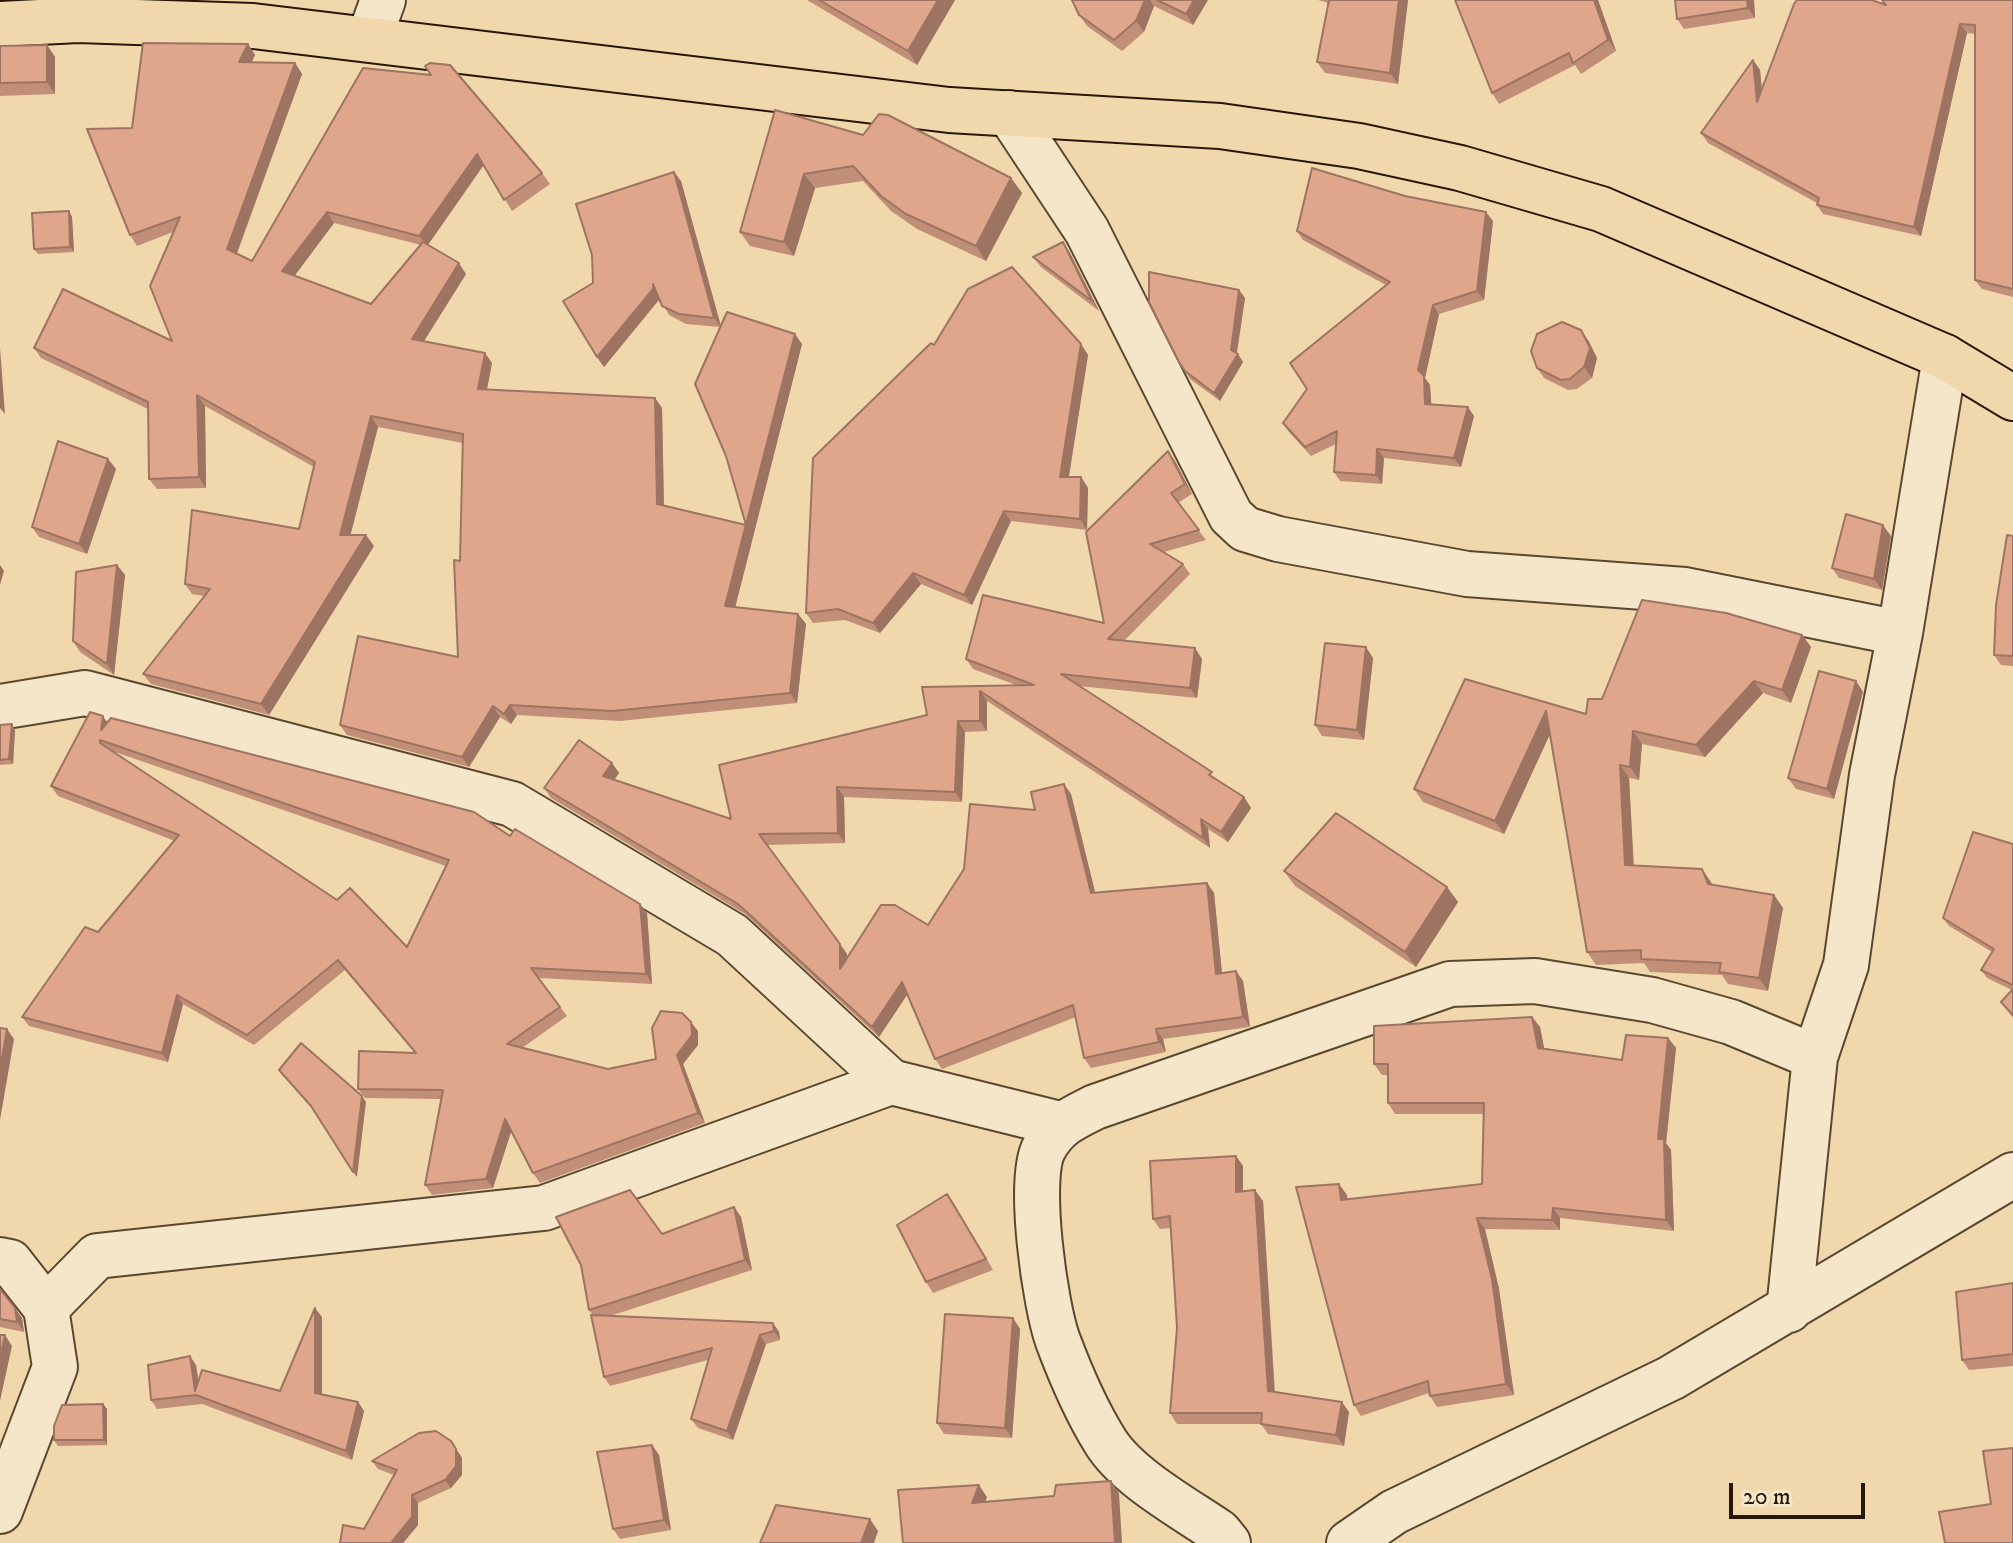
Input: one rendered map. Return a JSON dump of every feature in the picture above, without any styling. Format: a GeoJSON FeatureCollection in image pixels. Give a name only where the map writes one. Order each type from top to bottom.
{"type":"FeatureCollection","features":[{"type":"Feature","properties":{"kind":"main road"},"geometry":{"type":"LineString","coordinates":[[0,24],[78,20],[253,26],[376,20],[949,110],[1220,126],[1359,146],[1460,168],[1601,209],[1945,357],[2013,398]]}},
{"type":"Feature","properties":{"kind":"street"},"geometry":{"type":"LineString","coordinates":[[1009,113],[1087,231],[1231,516],[1245,529],[1278,539],[1467,574],[1685,590],[1900,633]]}},
{"type":"Feature","properties":{"kind":"street"},"geometry":{"type":"LineString","coordinates":[[1789,1310],[1815,1057],[1846,965],[1872,775],[1900,633],[1945,357]]}},
{"type":"Feature","properties":{"kind":"street"},"geometry":{"type":"LineString","coordinates":[[0,707],[85,693],[512,804],[732,935],[891,1082],[1060,1124]]}},
{"type":"Feature","properties":{"kind":"street"},"geometry":{"type":"LineString","coordinates":[[1228,1543],[1219,1532],[1143,1479],[1106,1443],[1057,1339],[1041,1249],[1036,1179],[1042,1150],[1060,1124],[1095,1107],[1450,984],[1535,981],[1652,1000],[1731,1022],[1815,1057]]}},
{"type":"Feature","properties":{"kind":"street"},"geometry":{"type":"LineString","coordinates":[[46,1308],[97,1256],[544,1208],[891,1082]]}},
{"type":"Feature","properties":{"kind":"street"},"geometry":{"type":"LineString","coordinates":[[1349,1543],[1394,1512],[1671,1378],[2013,1175]]}},
{"type":"Feature","properties":{"kind":"street"},"geometry":{"type":"LineString","coordinates":[[0,1260],[10,1262],[46,1308],[55,1367],[0,1511]]}},
{"type":"Feature","properties":{"kind":"building"},"geometry":{"type":"Polygon","coordinates":[[[819,0],[938,0],[908,51],[819,0]]]}},
{"type":"Feature","properties":{"kind":"building"},"geometry":{"type":"Polygon","coordinates":[[[1072,0],[1145,0],[1136,21],[1114,40],[1079,15],[1072,0]]]}},
{"type":"Feature","properties":{"kind":"building"},"geometry":{"type":"Polygon","coordinates":[[[1157,0],[1194,0],[1186,14],[1157,0]]]}},
{"type":"Feature","properties":{"kind":"building"},"geometry":{"type":"Polygon","coordinates":[[[1329,0],[1399,0],[1390,73],[1317,62],[1329,0]]]}},
{"type":"Feature","properties":{"kind":"building"},"geometry":{"type":"Polygon","coordinates":[[[1455,0],[1594,0],[1608,40],[1573,63],[1569,53],[1492,93],[1455,0]]]}},
{"type":"Feature","properties":{"kind":"building"},"geometry":{"type":"Polygon","coordinates":[[[1675,0],[1747,0],[1748,8],[1677,19],[1675,0]]]}},
{"type":"Feature","properties":{"kind":"building"},"geometry":{"type":"Polygon","coordinates":[[[1797,0],[1872,0],[1886,5],[1882,0],[2013,0],[2013,289],[1975,280],[1975,25],[1960,24],[1914,227],[1817,205],[1819,198],[1701,133],[1753,60],[1757,102],[1797,0]]]}},
{"type":"Feature","properties":{"kind":"building"},"geometry":{"type":"Polygon","coordinates":[[[143,43],[248,44],[239,62],[295,63],[227,249],[252,261],[363,68],[431,75],[425,66],[430,63],[450,65],[542,173],[504,200],[477,154],[419,236],[327,212],[282,271],[371,304],[423,242],[459,263],[412,339],[485,353],[478,389],[655,398],[657,504],[746,525],[725,606],[798,614],[790,693],[613,711],[510,705],[504,714],[493,706],[462,757],[340,725],[358,636],[458,657],[454,560],[460,561],[463,434],[371,416],[340,535],[366,535],[261,704],[143,674],[210,589],[185,584],[192,510],[299,529],[315,462],[197,395],[199,477],[149,479],[148,402],[34,348],[63,289],[172,341],[150,286],[180,217],[130,235],[87,129],[132,128],[143,43]]]}},
{"type":"Feature","properties":{"kind":"building"},"geometry":{"type":"Polygon","coordinates":[[[47,45],[47,82],[0,83],[0,46],[47,45]]]}},
{"type":"Feature","properties":{"kind":"building"},"geometry":{"type":"Polygon","coordinates":[[[775,110],[863,135],[879,114],[888,115],[1011,178],[976,246],[906,214],[881,196],[853,166],[804,174],[784,242],[740,232],[775,110]]]}},
{"type":"Feature","properties":{"kind":"building"},"geometry":{"type":"Polygon","coordinates":[[[1312,168],[1405,196],[1486,212],[1477,291],[1433,305],[1418,370],[1424,376],[1425,404],[1468,407],[1454,458],[1377,449],[1376,475],[1334,472],[1337,431],[1305,447],[1283,423],[1307,389],[1290,363],[1390,282],[1297,231],[1312,168]]]}},
{"type":"Feature","properties":{"kind":"building"},"geometry":{"type":"Polygon","coordinates":[[[674,172],[714,318],[679,314],[662,306],[653,284],[653,289],[597,357],[563,301],[593,283],[592,255],[576,204],[674,172]]]}},
{"type":"Feature","properties":{"kind":"building"},"geometry":{"type":"Polygon","coordinates":[[[69,211],[70,247],[34,249],[32,213],[69,211]]]}},
{"type":"Feature","properties":{"kind":"building"},"geometry":{"type":"Polygon","coordinates":[[[1063,242],[1092,301],[1033,257],[1063,242]]]}},
{"type":"Feature","properties":{"kind":"building"},"geometry":{"type":"Polygon","coordinates":[[[1012,267],[1081,344],[1060,477],[1081,477],[1080,519],[1004,511],[964,595],[913,573],[873,623],[838,609],[806,613],[813,458],[931,343],[934,345],[968,289],[1012,267]]]}},
{"type":"Feature","properties":{"kind":"building"},"geometry":{"type":"Polygon","coordinates":[[[1149,272],[1239,290],[1231,350],[1238,354],[1214,393],[1185,371],[1179,362],[1149,302],[1149,272]]]}},
{"type":"Feature","properties":{"kind":"building"},"geometry":{"type":"Polygon","coordinates":[[[727,312],[795,334],[746,525],[726,456],[695,384],[727,312]]]}},
{"type":"Feature","properties":{"kind":"building"},"geometry":{"type":"Polygon","coordinates":[[[1562,322],[1581,330],[1590,348],[1584,367],[1570,379],[1561,380],[1537,368],[1531,351],[1537,334],[1562,322]]]}},
{"type":"Feature","properties":{"kind":"building"},"geometry":{"type":"Polygon","coordinates":[[[58,441],[108,459],[79,544],[32,527],[58,441]]]}},
{"type":"Feature","properties":{"kind":"building"},"geometry":{"type":"Polygon","coordinates":[[[1168,451],[1185,484],[1171,493],[1199,530],[1150,544],[1183,564],[1108,639],[1195,648],[1190,688],[1061,674],[1212,772],[1209,775],[1244,797],[1221,832],[1201,819],[1203,838],[980,691],[980,721],[958,721],[955,792],[837,787],[838,833],[759,834],[840,944],[840,969],[881,905],[895,905],[928,925],[964,869],[970,804],[1035,810],[1031,792],[1064,784],[1091,893],[1207,883],[1216,974],[1236,971],[1243,1017],[1156,1029],[1159,1042],[1084,1058],[1073,1005],[935,1059],[902,982],[872,1027],[738,904],[544,788],[579,740],[612,763],[603,776],[731,819],[719,765],[927,715],[922,687],[1034,685],[966,659],[983,595],[1104,623],[1086,532],[1168,451]]]}},
{"type":"Feature","properties":{"kind":"building"},"geometry":{"type":"Polygon","coordinates":[[[1846,514],[1883,525],[1874,579],[1832,568],[1846,514]]]}},
{"type":"Feature","properties":{"kind":"building"},"geometry":{"type":"Polygon","coordinates":[[[2007,535],[2013,536],[2013,656],[1994,655],[1996,605],[2007,535]]]}},
{"type":"Feature","properties":{"kind":"building"},"geometry":{"type":"Polygon","coordinates":[[[117,565],[107,664],[73,641],[76,572],[117,565]]]}},
{"type":"Feature","properties":{"kind":"building"},"geometry":{"type":"Polygon","coordinates":[[[1642,600],[1726,613],[1802,635],[1782,690],[1754,681],[1696,745],[1633,731],[1630,767],[1620,765],[1625,865],[1702,869],[1708,884],[1774,895],[1759,978],[1719,972],[1721,963],[1641,959],[1641,950],[1587,952],[1546,711],[1495,821],[1414,789],[1465,679],[1586,714],[1588,699],[1602,699],[1642,600]]]}},
{"type":"Feature","properties":{"kind":"building"},"geometry":{"type":"Polygon","coordinates":[[[1325,643],[1366,647],[1357,730],[1315,725],[1325,643]]]}},
{"type":"Feature","properties":{"kind":"building"},"geometry":{"type":"Polygon","coordinates":[[[1819,671],[1856,681],[1827,789],[1788,778],[1819,671]]]}},
{"type":"Feature","properties":{"kind":"building"},"geometry":{"type":"Polygon","coordinates":[[[90,712],[103,716],[101,730],[111,718],[474,812],[510,836],[515,829],[640,904],[646,974],[531,968],[560,1007],[507,1044],[608,1069],[656,1059],[652,1028],[661,1011],[682,1013],[691,1022],[692,1035],[677,1055],[698,1113],[533,1173],[505,1119],[486,1179],[425,1185],[443,1090],[358,1089],[359,1051],[416,1053],[338,960],[247,1035],[177,995],[162,1053],[22,1017],[85,927],[98,932],[179,835],[51,786],[90,712]],[[100,740],[100,743],[337,900],[350,888],[407,947],[449,860],[100,740]]]}},
{"type":"Feature","properties":{"kind":"building"},"geometry":{"type":"Polygon","coordinates":[[[12,724],[9,759],[0,760],[0,725],[12,724]]]}},
{"type":"Feature","properties":{"kind":"building"},"geometry":{"type":"Polygon","coordinates":[[[1336,813],[1447,887],[1405,952],[1284,871],[1336,813]]]}},
{"type":"Feature","properties":{"kind":"building"},"geometry":{"type":"Polygon","coordinates":[[[1973,832],[2013,844],[2013,985],[1981,970],[1994,949],[1943,918],[1973,832]]]}},
{"type":"Feature","properties":{"kind":"building"},"geometry":{"type":"Polygon","coordinates":[[[2013,989],[2013,1015],[2001,1002],[2013,989]]]}},
{"type":"Feature","properties":{"kind":"building"},"geometry":{"type":"Polygon","coordinates":[[[1532,1017],[1538,1048],[1622,1060],[1626,1035],[1668,1038],[1658,1139],[1664,1139],[1666,1220],[1553,1208],[1552,1220],[1477,1218],[1492,1279],[1506,1384],[1430,1396],[1428,1381],[1354,1405],[1296,1187],[1339,1184],[1341,1200],[1482,1184],[1484,1103],[1388,1103],[1388,1064],[1374,1064],[1374,1026],[1532,1017]]]}},
{"type":"Feature","properties":{"kind":"building"},"geometry":{"type":"Polygon","coordinates":[[[0,1028],[7,1029],[0,1070],[0,1028]]]}},
{"type":"Feature","properties":{"kind":"building"},"geometry":{"type":"Polygon","coordinates":[[[301,1043],[362,1096],[353,1172],[311,1106],[279,1070],[301,1043]]]}},
{"type":"Feature","properties":{"kind":"building"},"geometry":{"type":"Polygon","coordinates":[[[1236,1156],[1236,1192],[1255,1190],[1268,1391],[1342,1402],[1336,1435],[1261,1424],[1262,1413],[1170,1413],[1177,1328],[1170,1216],[1153,1219],[1150,1161],[1236,1156]]]}},
{"type":"Feature","properties":{"kind":"building"},"geometry":{"type":"Polygon","coordinates":[[[630,1190],[662,1234],[734,1207],[745,1260],[589,1310],[581,1265],[556,1217],[630,1190]]]}},
{"type":"Feature","properties":{"kind":"building"},"geometry":{"type":"Polygon","coordinates":[[[947,1194],[986,1259],[926,1282],[897,1225],[947,1194]]]}},
{"type":"Feature","properties":{"kind":"building"},"geometry":{"type":"Polygon","coordinates":[[[2013,1283],[2013,1354],[1962,1360],[1956,1292],[2013,1283]]]}},
{"type":"Feature","properties":{"kind":"building"},"geometry":{"type":"Polygon","coordinates":[[[0,1289],[15,1308],[17,1322],[0,1319],[0,1289]]]}},
{"type":"Feature","properties":{"kind":"building"},"geometry":{"type":"Polygon","coordinates":[[[315,1308],[315,1393],[358,1402],[346,1451],[196,1395],[151,1400],[148,1365],[190,1356],[195,1391],[202,1370],[280,1391],[315,1308]]]}},
{"type":"Feature","properties":{"kind":"building"},"geometry":{"type":"Polygon","coordinates":[[[945,1314],[1013,1318],[1005,1428],[937,1423],[945,1314]]]}},
{"type":"Feature","properties":{"kind":"building"},"geometry":{"type":"Polygon","coordinates":[[[591,1315],[773,1323],[774,1331],[760,1335],[727,1431],[691,1419],[712,1348],[604,1377],[591,1315]]]}},
{"type":"Feature","properties":{"kind":"building"},"geometry":{"type":"Polygon","coordinates":[[[0,1335],[5,1335],[0,1358],[0,1335]]]}},
{"type":"Feature","properties":{"kind":"building"},"geometry":{"type":"Polygon","coordinates":[[[103,1404],[104,1440],[54,1440],[54,1426],[62,1405],[103,1404]]]}},
{"type":"Feature","properties":{"kind":"building"},"geometry":{"type":"Polygon","coordinates":[[[436,1431],[451,1441],[456,1449],[456,1466],[445,1480],[412,1495],[412,1517],[391,1543],[340,1543],[343,1525],[364,1529],[397,1470],[372,1461],[419,1433],[436,1431]]]}},
{"type":"Feature","properties":{"kind":"building"},"geometry":{"type":"Polygon","coordinates":[[[652,1445],[664,1520],[613,1529],[597,1452],[652,1445]]]}},
{"type":"Feature","properties":{"kind":"building"},"geometry":{"type":"Polygon","coordinates":[[[2013,1448],[2013,1543],[1945,1543],[1939,1512],[1991,1504],[1983,1451],[2013,1448]]]}},
{"type":"Feature","properties":{"kind":"building"},"geometry":{"type":"Polygon","coordinates":[[[1111,1481],[1115,1543],[903,1543],[898,1490],[979,1485],[972,1503],[1054,1496],[1056,1485],[1111,1481]]]}},
{"type":"Feature","properties":{"kind":"building"},"geometry":{"type":"Polygon","coordinates":[[[776,1505],[870,1519],[861,1543],[760,1543],[776,1505]]]}}]}
